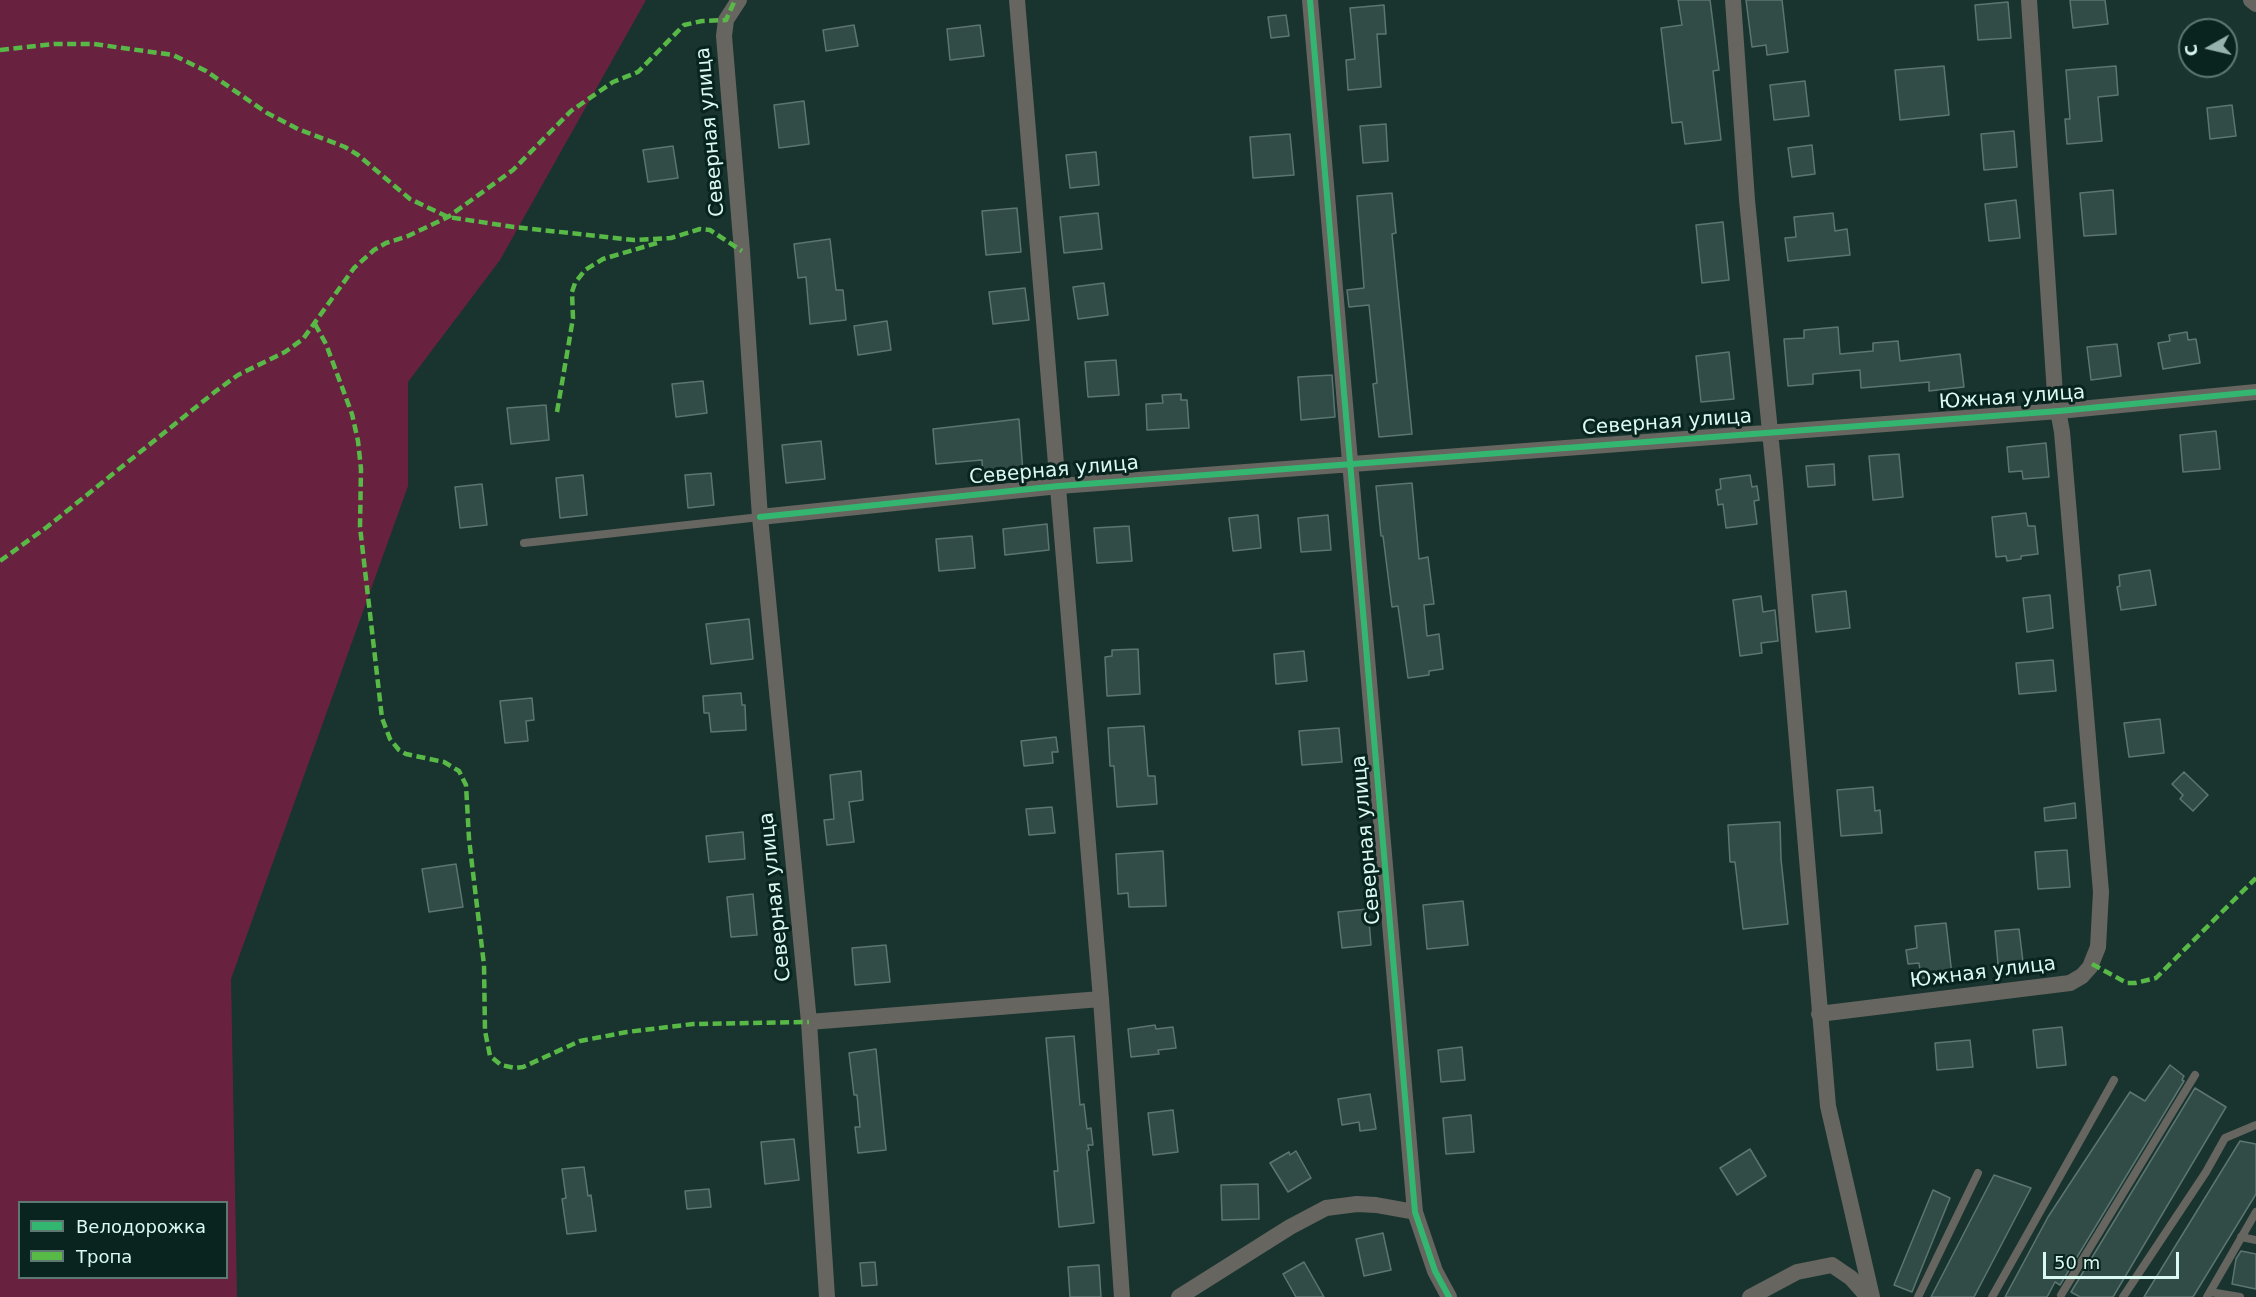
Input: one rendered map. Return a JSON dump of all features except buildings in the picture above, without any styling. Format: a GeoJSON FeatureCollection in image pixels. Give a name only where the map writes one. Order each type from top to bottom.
{"type":"FeatureCollection","features":[{"type":"Feature","properties":{"kind":"street","name":"Северная улица"},"geometry":{"type":"LineString","coordinates":[[739,0],[726,20],[724,36],[742,251],[760,517],[809,1022],[827,1297]]}},
{"type":"Feature","properties":{"kind":"street","name":"Северная улица"},"geometry":{"type":"LineString","coordinates":[[1017,0],[1101,999],[1122,1297]]}},
{"type":"Feature","properties":{"kind":"street","name":"Северная улица"},"geometry":{"type":"LineString","coordinates":[[1310,0],[1415,1212],[1435,1271],[1449,1297]]}},
{"type":"Feature","properties":{"kind":"street"},"geometry":{"type":"LineString","coordinates":[[1733,0],[1747,200],[1770,432],[1828,1106],[1870,1297]]}},
{"type":"Feature","properties":{"kind":"street","name":"Южная улица"},"geometry":{"type":"LineString","coordinates":[[1819,1014],[2062,985],[2076,980],[2087,972],[2097,954],[2101,892],[2059,411],[2055,394],[2029,0]]}},
{"type":"Feature","properties":{"kind":"street"},"geometry":{"type":"LineString","coordinates":[[2251,0],[2256,4]]}},
{"type":"Feature","properties":{"kind":"street","name":"Южная улица"},"geometry":{"type":"LineString","coordinates":[[1770,432],[2059,411],[2256,392]]}},
{"type":"Feature","properties":{"kind":"street","name":"Северная улица"},"geometry":{"type":"LineString","coordinates":[[760,517],[1059,486],[1770,432]]}},
{"type":"Feature","properties":{"kind":"street"},"geometry":{"type":"LineString","coordinates":[[809,1022],[1101,999]]}},
{"type":"Feature","properties":{"kind":"street"},"geometry":{"type":"LineString","coordinates":[[1179,1297],[1290,1227],[1326,1208],[1357,1204],[1415,1212]]}},
{"type":"Feature","properties":{"kind":"street"},"geometry":{"type":"LineString","coordinates":[[1750,1297],[1797,1272],[1832,1264],[1851,1278],[1870,1297]]}},
{"type":"Feature","properties":{"kind":"lane"},"geometry":{"type":"LineString","coordinates":[[524,543],[760,517]]}},
{"type":"Feature","properties":{"kind":"lane"},"geometry":{"type":"LineString","coordinates":[[2061,1296],[2195,1075]]}},
{"type":"Feature","properties":{"kind":"lane"},"geometry":{"type":"LineString","coordinates":[[1992,1297],[2114,1080]]}},
{"type":"Feature","properties":{"kind":"lane"},"geometry":{"type":"LineString","coordinates":[[2123,1297],[2206,1172],[2224,1138],[2256,1125]]}},
{"type":"Feature","properties":{"kind":"lane"},"geometry":{"type":"LineString","coordinates":[[1918,1297],[1978,1173]]}},
{"type":"Feature","properties":{"kind":"lane"},"geometry":{"type":"LineString","coordinates":[[2240,1297],[2209,1294],[2256,1212]]}},
{"type":"Feature","properties":{"kind":"lane"},"geometry":{"type":"LineString","coordinates":[[2241,1238],[2256,1240]]}},
{"type":"Feature","properties":{"kind":"shaded area"},"geometry":{"type":"Polygon","coordinates":[[[0,0],[646,0],[500,260],[408,382],[408,486],[231,979],[237,1297],[0,1297],[0,0]]]}},
{"type":"Feature","properties":{"kind":"marked path"},"geometry":{"type":"LineString","coordinates":[[0,561],[47,527],[216,391],[238,375],[285,352],[303,339],[354,268],[374,250],[448,217],[513,170],[571,111],[613,82],[638,72],[684,25],[702,21],[726,20],[735,0]]}},
{"type":"Feature","properties":{"kind":"marked path"},"geometry":{"type":"LineString","coordinates":[[0,50],[54,44],[94,44],[173,55],[206,71],[267,113],[298,129],[345,147],[358,155],[410,199],[448,217],[514,227],[634,240],[671,238],[700,229],[710,230],[742,251]]}},
{"type":"Feature","properties":{"kind":"marked path"},"geometry":{"type":"LineString","coordinates":[[557,412],[573,318],[572,292],[575,283],[585,270],[603,259],[657,243]]}},
{"type":"Feature","properties":{"kind":"marked path"},"geometry":{"type":"LineString","coordinates":[[315,324],[326,344],[352,414],[358,441],[361,469],[360,527],[382,718],[390,739],[399,750],[406,754],[444,762],[459,771],[466,785],[469,839],[484,965],[485,1031],[490,1056],[501,1065],[515,1068],[523,1067],[580,1041],[627,1032],[693,1024],[809,1022]]}},
{"type":"Feature","properties":{"kind":"marked path"},"geometry":{"type":"LineString","coordinates":[[2092,964],[2127,983],[2156,978],[2256,878]]}},
{"type":"Feature","properties":{"kind":"cycle path"},"geometry":{"type":"LineString","coordinates":[[1310,0],[1415,1212],[1435,1271],[1449,1297]]}},
{"type":"Feature","properties":{"kind":"cycle path"},"geometry":{"type":"LineString","coordinates":[[760,517],[1059,486],[2059,411],[2256,392]]}}]}
